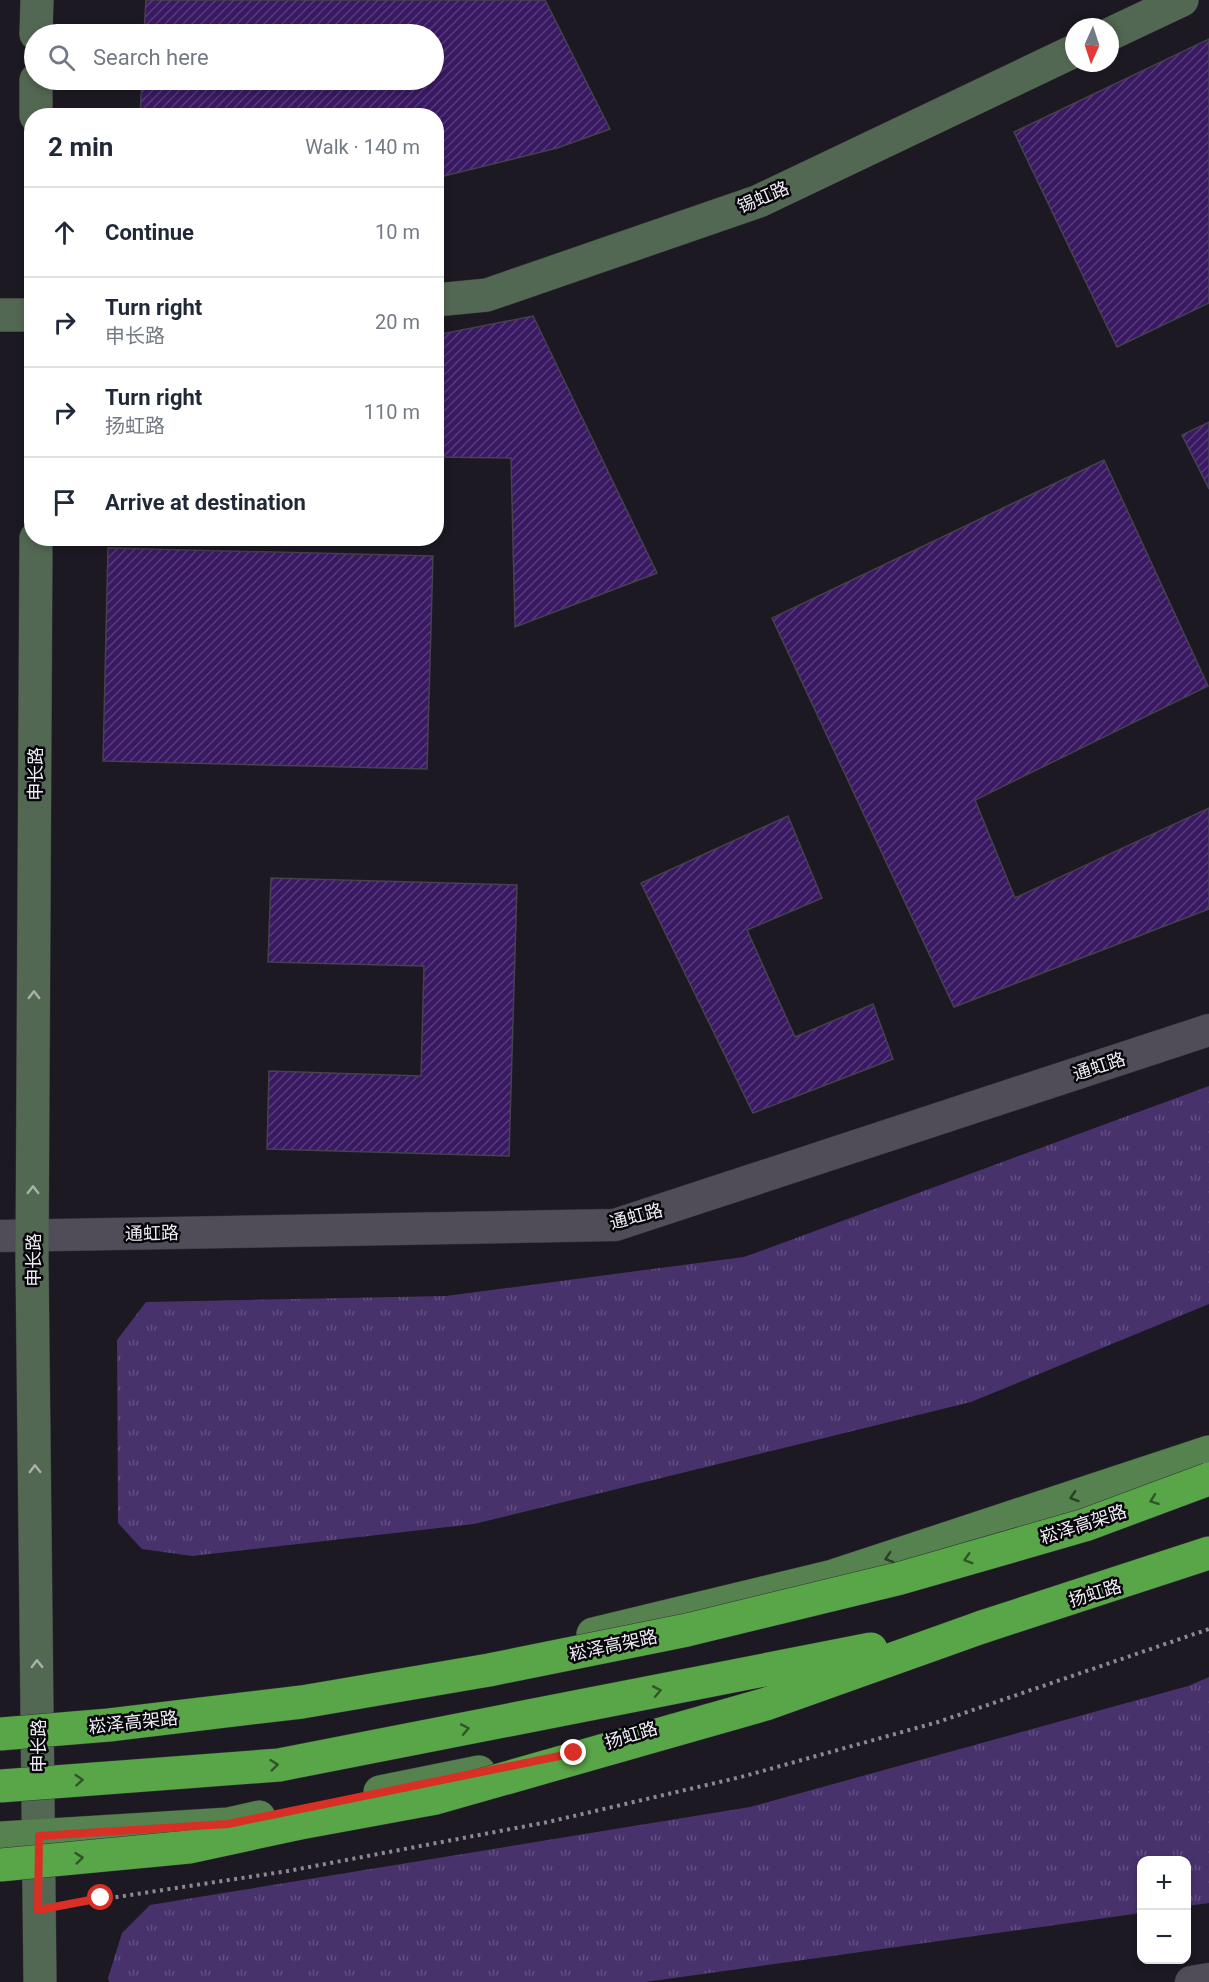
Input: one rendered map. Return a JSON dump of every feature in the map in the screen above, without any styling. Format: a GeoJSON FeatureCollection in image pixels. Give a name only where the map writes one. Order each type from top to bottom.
{"type":"FeatureCollection","features":[{"type":"Feature","properties":{"kind":"highway","name":"崧泽高架路"},"geometry":{"type":"LineString","coordinates":[[0,1734],[109,1725],[302,1702],[489,1670],[687,1630],[901,1578],[1073,1529],[1209,1479]]}},
{"type":"Feature","properties":{"kind":"highway"},"geometry":{"type":"LineString","coordinates":[[0,1866],[189,1847],[300,1823],[436,1798],[766,1704],[982,1627],[1209,1553]]}},
{"type":"Feature","properties":{"kind":"highway"},"geometry":{"type":"LineString","coordinates":[[0,1786],[279,1765],[982,1627]]}},
{"type":"Feature","properties":{"kind":"main road"},"geometry":{"type":"LineString","coordinates":[[36,24],[37,0]]}},
{"type":"Feature","properties":{"kind":"main road"},"geometry":{"type":"LineString","coordinates":[[1119,30],[1182,0]]}},
{"type":"Feature","properties":{"kind":"main road","name":"锡虹路"},"geometry":{"type":"LineString","coordinates":[[444,299],[487,295],[759,201],[1065,55]]}},
{"type":"Feature","properties":{"kind":"main road"},"geometry":{"type":"LineString","coordinates":[[36,90],[36,108]]}},
{"type":"Feature","properties":{"kind":"main road"},"geometry":{"type":"LineString","coordinates":[[0,315],[24,315]]}},
{"type":"Feature","properties":{"kind":"main road","name":"申长路"},"geometry":{"type":"LineString","coordinates":[[36,546],[33,1236],[40,1982]]}},
{"type":"Feature","properties":{"kind":"main road"},"geometry":{"type":"LineString","coordinates":[[0,1724],[38,1722],[400,1680],[833,1576],[1209,1452]]}},
{"type":"Feature","properties":{"kind":"main road","name":"扬虹路"},"geometry":{"type":"LineString","coordinates":[[0,1838],[228,1824],[574,1753],[1209,1558]]}},
{"type":"Feature","properties":{"kind":"street","name":"通虹路"},"geometry":{"type":"LineString","coordinates":[[0,1236],[615,1225],[1209,1030]]}},
{"type":"Feature","properties":{"kind":"street"},"geometry":{"type":"LineString","coordinates":[[1191,1982],[1209,1979]]}},
{"type":"Feature","properties":{"kind":"path"},"geometry":{"type":"LineString","coordinates":[[38,1910],[288,1871],[548,1822],[741,1777],[938,1722],[1209,1629]]}},
{"type":"Feature","properties":{"kind":"green space"},"geometry":{"type":"Polygon","coordinates":[[[1209,1086],[1209,1304],[971,1402],[474,1524],[192,1556],[142,1549],[118,1523],[117,1340],[146,1302],[446,1296],[744,1257],[1209,1086]]]}},
{"type":"Feature","properties":{"kind":"green space"},"geometry":{"type":"Polygon","coordinates":[[[1209,1677],[1209,1903],[1191,1905],[1191,1856],[1137,1856],[1137,1914],[645,1982],[109,1982],[108,1978],[122,1933],[150,1905],[750,1807],[1188,1686],[1209,1677]]]}},
{"type":"Feature","properties":{"kind":"building"},"geometry":{"type":"Polygon","coordinates":[[[146,0],[545,0],[610,129],[557,148],[444,176],[444,108],[140,108],[141,90],[444,90],[444,24],[145,24],[146,0]]]}},
{"type":"Feature","properties":{"kind":"building"},"geometry":{"type":"Polygon","coordinates":[[[1209,39],[1209,303],[1117,347],[1014,132],[1209,39]]]}},
{"type":"Feature","properties":{"kind":"building"},"geometry":{"type":"Polygon","coordinates":[[[533,316],[657,573],[515,627],[511,458],[444,457],[444,333],[533,316]]]}},
{"type":"Feature","properties":{"kind":"building"},"geometry":{"type":"Polygon","coordinates":[[[1209,422],[1209,489],[1182,435],[1209,422]]]}},
{"type":"Feature","properties":{"kind":"building"},"geometry":{"type":"Polygon","coordinates":[[[1104,460],[1208,686],[975,800],[1015,898],[1209,808],[1209,909],[954,1007],[772,618],[1104,460]]]}},
{"type":"Feature","properties":{"kind":"building"},"geometry":{"type":"Polygon","coordinates":[[[108,548],[433,556],[427,769],[103,761],[108,548]]]}},
{"type":"Feature","properties":{"kind":"building"},"geometry":{"type":"Polygon","coordinates":[[[788,816],[822,898],[747,930],[795,1037],[873,1004],[893,1059],[753,1113],[641,883],[788,816]]]}},
{"type":"Feature","properties":{"kind":"building"},"geometry":{"type":"Polygon","coordinates":[[[271,878],[517,885],[509,1156],[267,1149],[269,1071],[421,1076],[424,966],[268,962],[271,878]]]}},
{"type":"Feature","properties":{"kind":"route"},"geometry":{"type":"LineString","coordinates":[[101,1898],[38,1910],[39,1836],[228,1824],[574,1753]]}}]}
